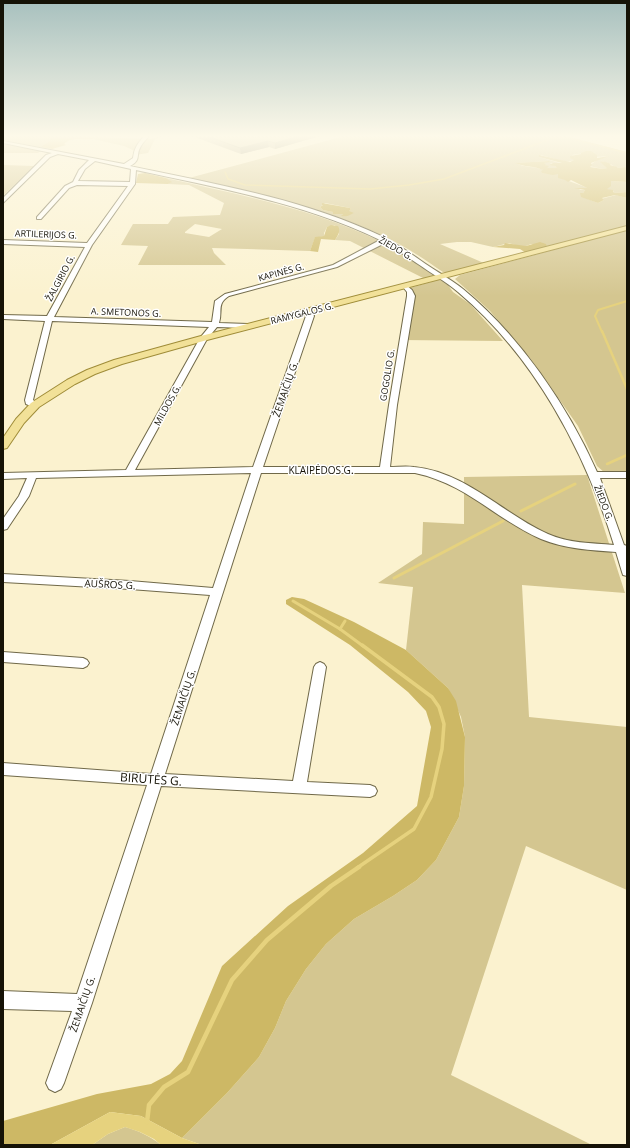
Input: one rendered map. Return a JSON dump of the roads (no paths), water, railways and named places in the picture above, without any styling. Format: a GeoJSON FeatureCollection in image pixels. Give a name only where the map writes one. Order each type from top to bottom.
{"type":"FeatureCollection","features":[{"type":"Feature","properties":{"kind":"main road","name":"RAMYGALOS G."},"geometry":{"type":"LineString","coordinates":[[3,446],[20,421],[35,405],[71,382],[91,372],[118,362],[248,326],[406,287],[627,228]]}},
{"type":"Feature","properties":{"kind":"street"},"geometry":{"type":"LineString","coordinates":[[3,201],[15,189]]}},
{"type":"Feature","properties":{"kind":"street"},"geometry":{"type":"LineString","coordinates":[[39,218],[66,189]]}},
{"type":"Feature","properties":{"kind":"street","name":"ŽALGIRIO G."},"geometry":{"type":"LineString","coordinates":[[35,405],[29,402],[29,400],[48,322],[89,245],[129,189]]}},
{"type":"Feature","properties":{"kind":"street","name":"ŽIEDO G."},"geometry":{"type":"LineString","coordinates":[[222,189],[296,206],[354,226],[386,240],[443,277],[465,294],[486,315],[538,378],[570,428],[593,475],[624,549],[627,572]]}},
{"type":"Feature","properties":{"kind":"street","name":"KAPINĖS G."},"geometry":{"type":"LineString","coordinates":[[215,325],[217,303],[220,298],[335,266],[386,240]]}},
{"type":"Feature","properties":{"kind":"street","name":"ARTILERIJOS G."},"geometry":{"type":"LineString","coordinates":[[3,242],[89,245]]}},
{"type":"Feature","properties":{"kind":"street","name":"GOGOLIO G."},"geometry":{"type":"LineString","coordinates":[[385,469],[392,405],[411,296],[410,291],[406,287]]}},
{"type":"Feature","properties":{"kind":"street","name":"ŽEMAIČIŲ G."},"geometry":{"type":"LineString","coordinates":[[55,1083],[83,1003],[257,470],[310,316],[308,311]]}},
{"type":"Feature","properties":{"kind":"street","name":"A. SMETONOS G."},"geometry":{"type":"LineString","coordinates":[[3,317],[248,326]]}},
{"type":"Feature","properties":{"kind":"street"},"geometry":{"type":"LineString","coordinates":[[204,338],[215,325]]}},
{"type":"Feature","properties":{"kind":"street","name":"MILDOS G."},"geometry":{"type":"LineString","coordinates":[[129,473],[204,338]]}},
{"type":"Feature","properties":{"kind":"street","name":"KLAIPĖDOS G."},"geometry":{"type":"LineString","coordinates":[[3,476],[257,470],[385,469],[425,471],[450,479],[535,532],[554,540],[580,545],[624,549]]}},
{"type":"Feature","properties":{"kind":"street"},"geometry":{"type":"LineString","coordinates":[[3,526],[24,496],[33,475]]}},
{"type":"Feature","properties":{"kind":"street"},"geometry":{"type":"LineString","coordinates":[[593,475],[627,475]]}},
{"type":"Feature","properties":{"kind":"street","name":"AUŠROS G."},"geometry":{"type":"LineString","coordinates":[[3,578],[130,584],[218,592]]}},
{"type":"Feature","properties":{"kind":"street"},"geometry":{"type":"LineString","coordinates":[[3,657],[83,663]]}},
{"type":"Feature","properties":{"kind":"street"},"geometry":{"type":"LineString","coordinates":[[299,788],[320,667]]}},
{"type":"Feature","properties":{"kind":"street","name":"BIRUTĖS G."},"geometry":{"type":"LineString","coordinates":[[3,769],[156,780],[370,791]]}},
{"type":"Feature","properties":{"kind":"street"},"geometry":{"type":"LineString","coordinates":[[3,1000],[83,1003]]}},
{"type":"Feature","properties":{"kind":"waterway"},"geometry":{"type":"LineString","coordinates":[[357,189],[374,189]]}},
{"type":"Feature","properties":{"kind":"waterway"},"geometry":{"type":"LineString","coordinates":[[602,332],[595,316],[598,310],[627,301]]}},
{"type":"Feature","properties":{"kind":"waterway"},"geometry":{"type":"LineString","coordinates":[[602,331],[627,389]]}},
{"type":"Feature","properties":{"kind":"waterway"},"geometry":{"type":"LineString","coordinates":[[607,464],[627,455]]}},
{"type":"Feature","properties":{"kind":"waterway"},"geometry":{"type":"LineString","coordinates":[[521,511],[575,484]]}},
{"type":"Feature","properties":{"kind":"waterway"},"geometry":{"type":"LineString","coordinates":[[394,578],[503,521]]}},
{"type":"Feature","properties":{"kind":"waterway"},"geometry":{"type":"LineString","coordinates":[[293,601],[340,629]]}},
{"type":"Feature","properties":{"kind":"waterway"},"geometry":{"type":"LineString","coordinates":[[340,629],[345,621]]}},
{"type":"Feature","properties":{"kind":"waterway"},"geometry":{"type":"LineString","coordinates":[[340,629],[363,646]]}},
{"type":"Feature","properties":{"kind":"waterway"},"geometry":{"type":"LineString","coordinates":[[357,868],[414,829],[431,797],[442,749],[444,724],[439,707],[432,697],[362,645]]}},
{"type":"Feature","properties":{"kind":"waterway"},"geometry":{"type":"LineString","coordinates":[[147,1122],[149,1105],[164,1087],[188,1072],[232,980],[267,940],[331,886],[359,867]]}}]}
